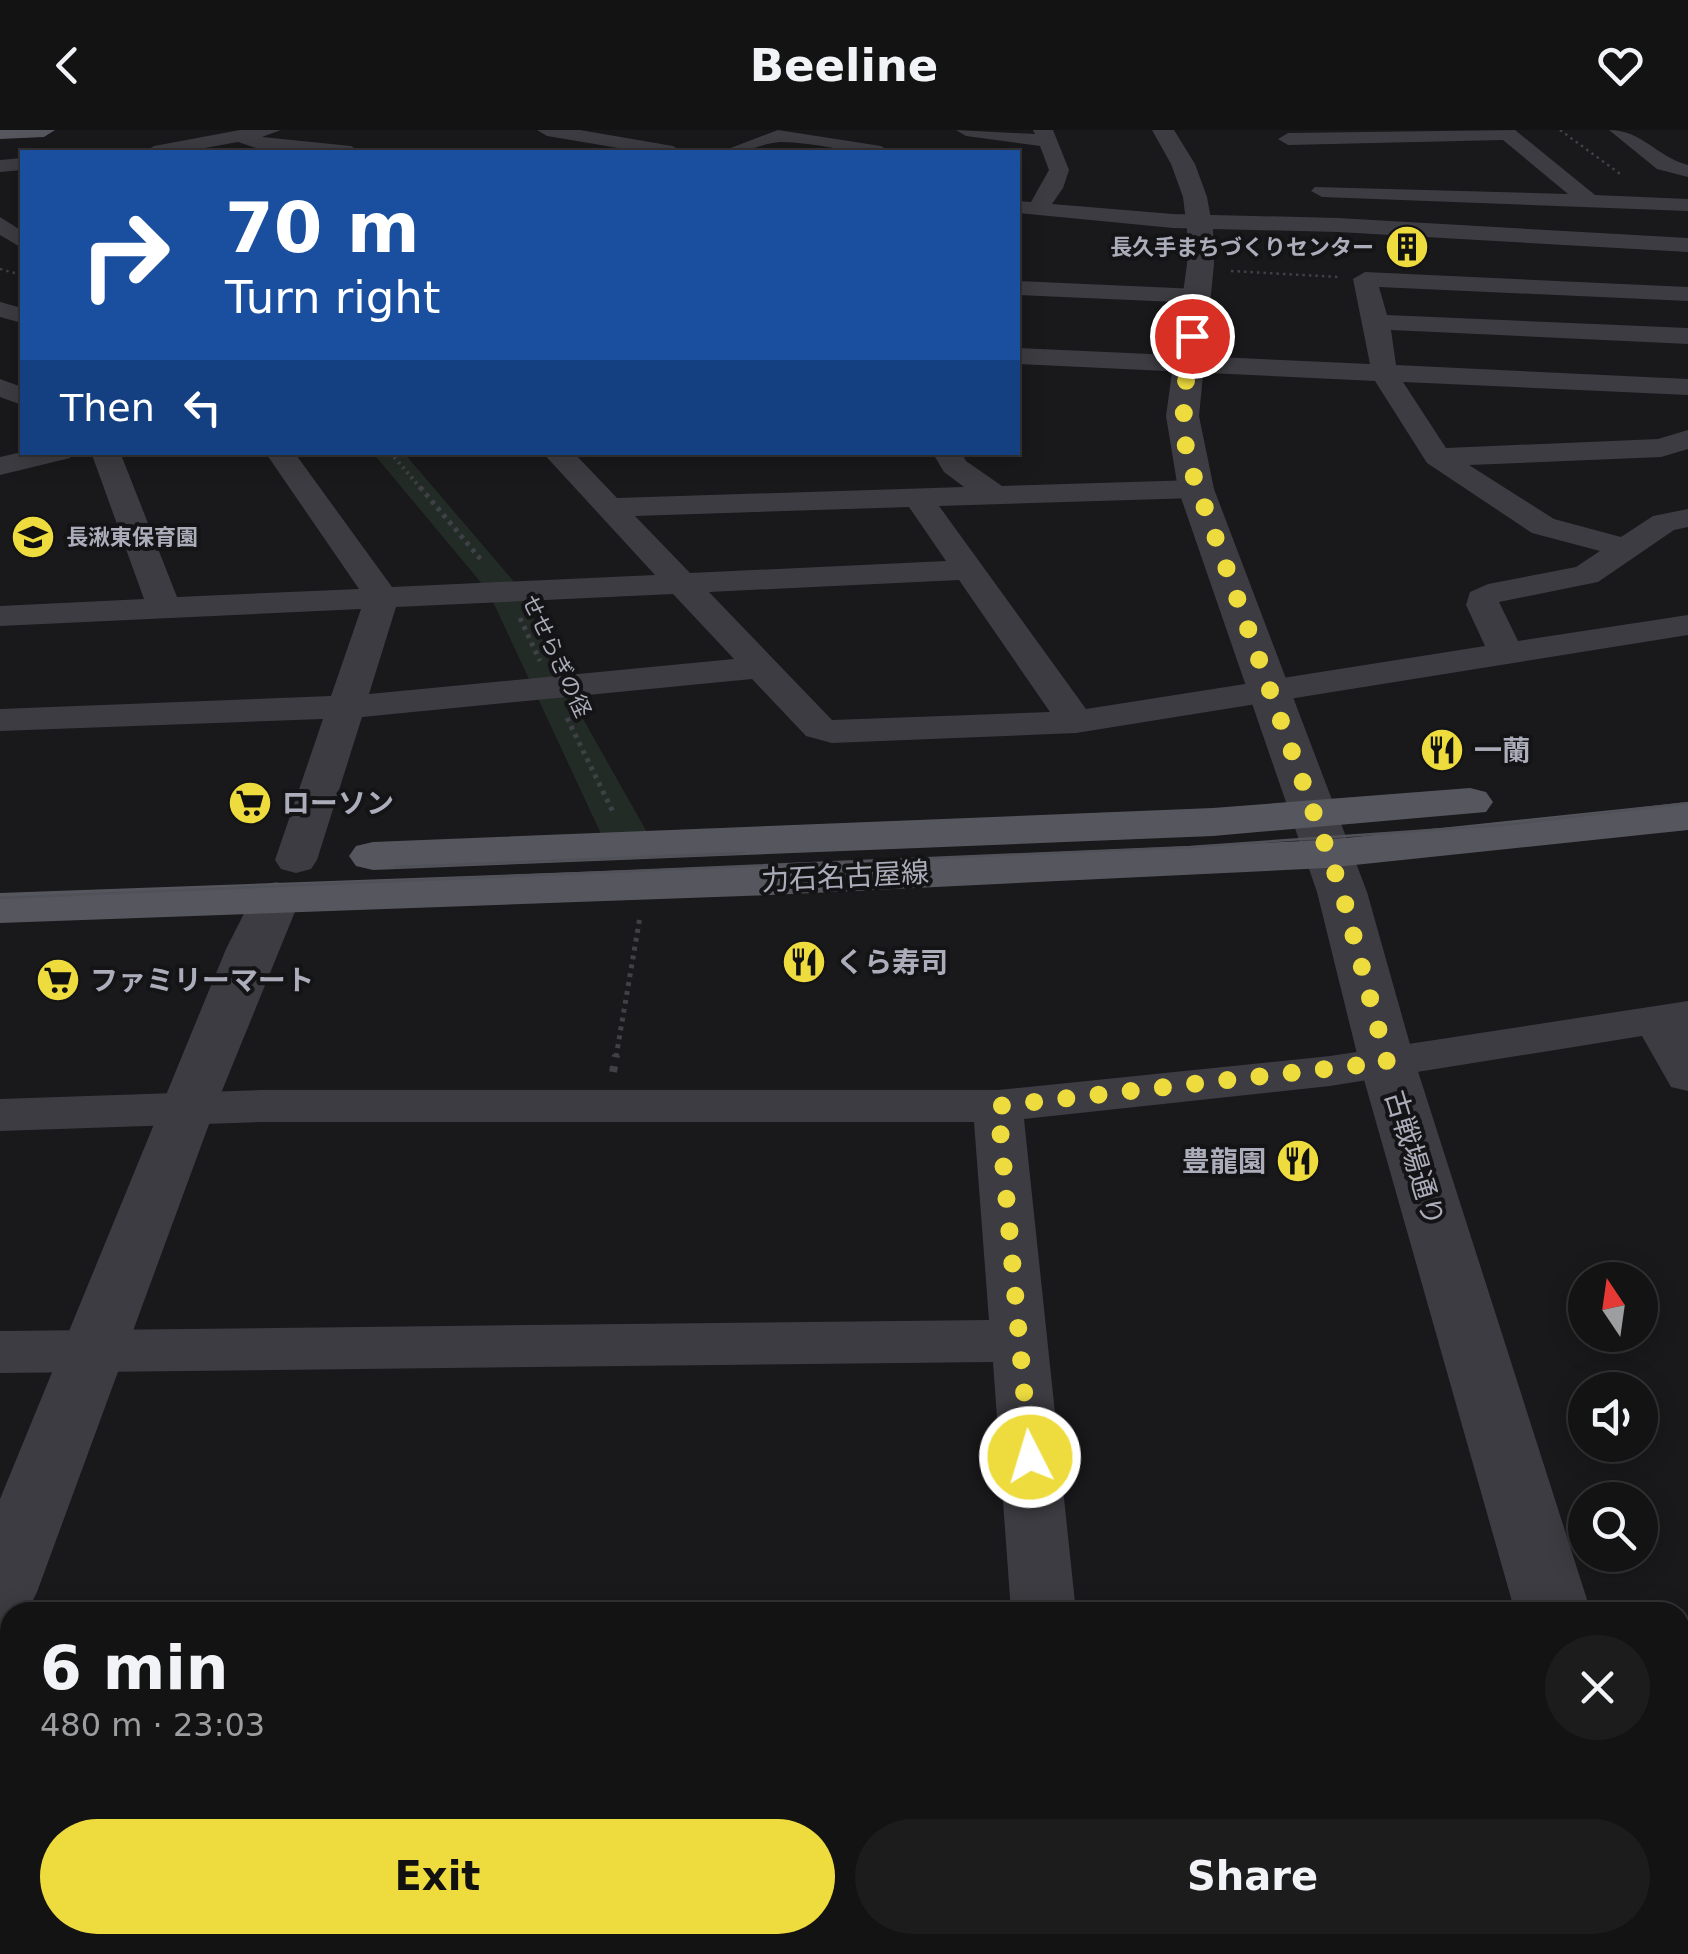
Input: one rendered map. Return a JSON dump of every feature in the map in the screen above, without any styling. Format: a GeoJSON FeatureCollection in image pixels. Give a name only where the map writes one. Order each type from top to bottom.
{"type":"FeatureCollection","features":[{"type":"Feature","properties":{"kind":"main road"},"geometry":{"type":"LineString","coordinates":[[0,132],[44,130]]}},
{"type":"Feature","properties":{"kind":"main road","name":"力石名古屋線"},"geometry":{"type":"LineString","coordinates":[[0,870],[286,878],[771,880],[1320,834],[1688,780]]}},
{"type":"Feature","properties":{"kind":"main road","name":"力石名古屋線"},"geometry":{"type":"LineString","coordinates":[[0,908],[630,844],[1320,834],[1688,816]]}},
{"type":"Feature","properties":{"kind":"street"},"geometry":{"type":"LineString","coordinates":[[165,150],[271,130]]}},
{"type":"Feature","properties":{"kind":"street"},"geometry":{"type":"LineString","coordinates":[[820,142],[848,130]]}},
{"type":"Feature","properties":{"kind":"street"},"geometry":{"type":"LineString","coordinates":[[966,130],[1047,136],[1059,170],[1053,188],[1027,208]]}},
{"type":"Feature","properties":{"kind":"street","name":"古戦場通り"},"geometry":{"type":"LineString","coordinates":[[1163,130],[1176,148],[1198,197],[1199,263],[1183,407],[1184,443],[1196,489],[1342,892],[1387,1062],[1550,1602]]}},
{"type":"Feature","properties":{"kind":"street"},"geometry":{"type":"LineString","coordinates":[[1620,130],[1651,130]]}},
{"type":"Feature","properties":{"kind":"street"},"geometry":{"type":"LineString","coordinates":[[1620,130],[1656,160],[1684,168]]}},
{"type":"Feature","properties":{"kind":"street"},"geometry":{"type":"LineString","coordinates":[[555,131],[662,150]]}},
{"type":"Feature","properties":{"kind":"street"},"geometry":{"type":"LineString","coordinates":[[1283,135],[1505,132],[1590,202]]}},
{"type":"Feature","properties":{"kind":"street"},"geometry":{"type":"LineString","coordinates":[[1283,135],[1316,177],[1338,225]]}},
{"type":"Feature","properties":{"kind":"street"},"geometry":{"type":"LineString","coordinates":[[244,136],[270,146],[325,150]]}},
{"type":"Feature","properties":{"kind":"street"},"geometry":{"type":"LineString","coordinates":[[736,150],[778,136],[868,150]]}},
{"type":"Feature","properties":{"kind":"street"},"geometry":{"type":"LineString","coordinates":[[1032,168],[1059,170]]}},
{"type":"Feature","properties":{"kind":"street"},"geometry":{"type":"LineString","coordinates":[[1509,168],[1549,168]]}},
{"type":"Feature","properties":{"kind":"street"},"geometry":{"type":"LineString","coordinates":[[1316,177],[1590,202],[1688,206]]}},
{"type":"Feature","properties":{"kind":"street"},"geometry":{"type":"LineString","coordinates":[[1027,208],[1199,263]]}},
{"type":"Feature","properties":{"kind":"street"},"geometry":{"type":"LineString","coordinates":[[0,224],[20,239]]}},
{"type":"Feature","properties":{"kind":"street"},"geometry":{"type":"LineString","coordinates":[[1687,388],[1021,356],[1026,301],[1199,263],[1338,225],[1688,245]]}},
{"type":"Feature","properties":{"kind":"street"},"geometry":{"type":"LineString","coordinates":[[1624,548],[1544,526],[1437,457],[1384,373],[1377,322],[1364,279],[1688,294]]}},
{"type":"Feature","properties":{"kind":"street"},"geometry":{"type":"LineString","coordinates":[[1377,322],[1688,336]]}},
{"type":"Feature","properties":{"kind":"street"},"geometry":{"type":"LineString","coordinates":[[1437,457],[1661,448],[1688,439]]}},
{"type":"Feature","properties":{"kind":"street"},"geometry":{"type":"LineString","coordinates":[[0,466],[47,455]]}},
{"type":"Feature","properties":{"kind":"street"},"geometry":{"type":"LineString","coordinates":[[106,455],[164,607]]}},
{"type":"Feature","properties":{"kind":"street"},"geometry":{"type":"LineString","coordinates":[[282,455],[382,597]]}},
{"type":"Feature","properties":{"kind":"street"},"geometry":{"type":"LineString","coordinates":[[559,455],[819,728],[832,732],[1076,722],[1208,698],[1270,694],[1306,684],[1688,625]]}},
{"type":"Feature","properties":{"kind":"street"},"geometry":{"type":"LineString","coordinates":[[948,455],[954,466],[992,494]]}},
{"type":"Feature","properties":{"kind":"street"},"geometry":{"type":"LineString","coordinates":[[608,508],[1196,489]]}},
{"type":"Feature","properties":{"kind":"street"},"geometry":{"type":"LineString","coordinates":[[916,496],[1076,722]]}},
{"type":"Feature","properties":{"kind":"street"},"geometry":{"type":"LineString","coordinates":[[1506,652],[1482,599],[1488,594],[1586,575],[1664,524],[1688,518]]}},
{"type":"Feature","properties":{"kind":"street"},"geometry":{"type":"LineString","coordinates":[[0,616],[969,570]]}},
{"type":"Feature","properties":{"kind":"street"},"geometry":{"type":"LineString","coordinates":[[0,1592],[186,1108],[206,1071],[261,924],[286,878],[348,707],[382,597]]}},
{"type":"Feature","properties":{"kind":"street"},"geometry":{"type":"LineString","coordinates":[[0,720],[348,707],[761,667]]}},
{"type":"Feature","properties":{"kind":"street"},"geometry":{"type":"LineString","coordinates":[[0,1115],[186,1108],[998,1106],[1387,1062],[1672,1017],[1688,1076]]}},
{"type":"Feature","properties":{"kind":"street"},"geometry":{"type":"LineString","coordinates":[[998,1106],[1043,1602]]}},
{"type":"Feature","properties":{"kind":"street"},"geometry":{"type":"LineString","coordinates":[[0,1352],[1018,1341]]}},
{"type":"Feature","properties":{"kind":"path"},"geometry":{"type":"LineString","coordinates":[[1199,263],[1364,279]]}},
{"type":"Feature","properties":{"kind":"path","name":"せせらぎの径"},"geometry":{"type":"LineString","coordinates":[[393,455],[507,590],[630,844]]}},
{"type":"Feature","properties":{"kind":"path"},"geometry":{"type":"LineString","coordinates":[[608,1106],[642,900]]}},
{"type":"Feature","properties":{"kind":"shaded area"},"geometry":{"type":"Polygon","coordinates":[[[375,455],[406,455],[521,590],[565,687],[648,834],[602,836],[488,591],[375,455]]]}},
{"type":"Feature","properties":{"kind":"tram line"},"geometry":{"type":"LineString","coordinates":[[0,898],[1190,847],[1502,825],[1688,803]]}},
{"type":"Feature","properties":{"kind":"tram line"},"geometry":{"type":"LineString","coordinates":[[395,867],[744,853]]}},
{"type":"Feature","properties":{"kind":"place","name":"長久手まちづくりセンター"},"geometry":{"type":"Point","coordinates":[1407,247]}},
{"type":"Feature","properties":{"kind":"place","name":"長湫東保育園"},"geometry":{"type":"Point","coordinates":[33,537]}},
{"type":"Feature","properties":{"kind":"place","name":"一蘭"},"geometry":{"type":"Point","coordinates":[1442,750]}},
{"type":"Feature","properties":{"kind":"place","name":"ローソン"},"geometry":{"type":"Point","coordinates":[250,803]}},
{"type":"Feature","properties":{"kind":"place","name":"くら寿司"},"geometry":{"type":"Point","coordinates":[804,962]}},
{"type":"Feature","properties":{"kind":"place","name":"ファミリーマート"},"geometry":{"type":"Point","coordinates":[58,980]}},
{"type":"Feature","properties":{"kind":"place","name":"豊龍園"},"geometry":{"type":"Point","coordinates":[1298,1161]}},
{"type":"Feature","properties":{"kind":"route"},"geometry":{"type":"LineString","coordinates":[[1030,1457],[998,1106],[1387,1062],[1342,892],[1196,489],[1184,443],[1183,407],[1192,336]]}}]}
